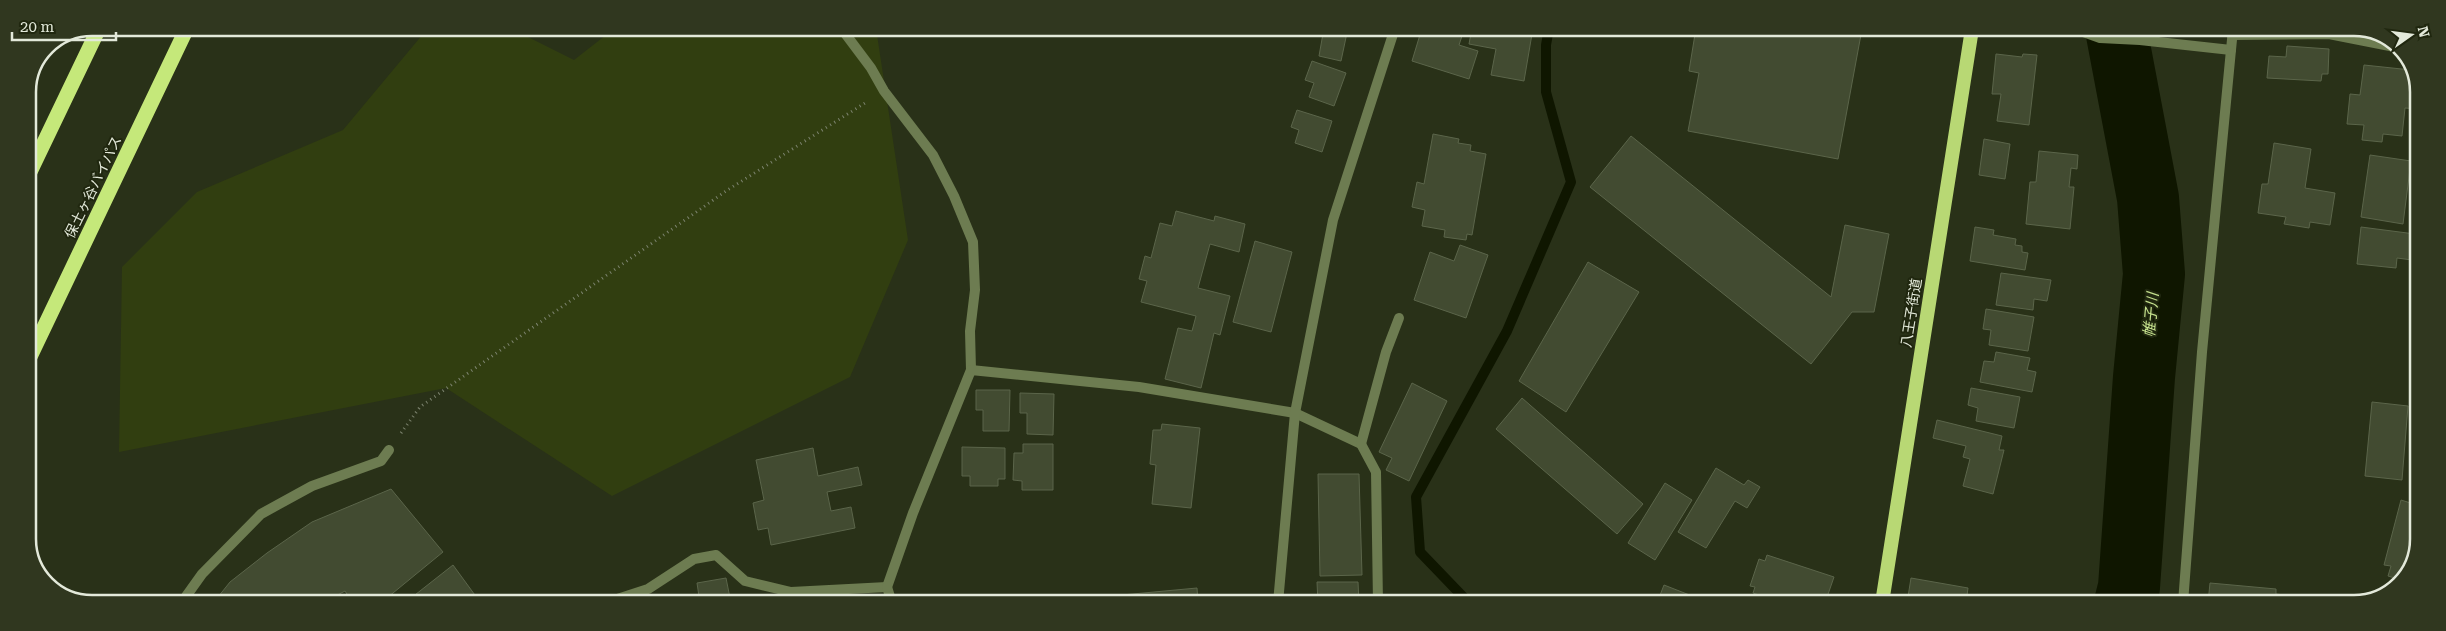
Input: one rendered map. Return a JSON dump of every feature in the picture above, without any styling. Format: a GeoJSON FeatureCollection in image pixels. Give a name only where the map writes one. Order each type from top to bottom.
{"type":"FeatureCollection","features":[{"type":"Feature","properties":{"kind":"highway"},"geometry":{"type":"LineString","coordinates":[[36,159],[94,36]]}},
{"type":"Feature","properties":{"kind":"highway","name":"保土ヶ谷バイパス"},"geometry":{"type":"LineString","coordinates":[[36,344],[183,36]]}},
{"type":"Feature","properties":{"kind":"highway","name":"八王子街道"},"geometry":{"type":"LineString","coordinates":[[1883,595],[1971,36]]}},
{"type":"Feature","properties":{"kind":"street"},"geometry":{"type":"LineString","coordinates":[[847,36],[871,68],[884,91],[934,155],[973,242],[975,290],[970,331],[971,370],[913,513],[887,587],[890,595]]}},
{"type":"Feature","properties":{"kind":"street"},"geometry":{"type":"LineString","coordinates":[[1279,595],[1295,413],[1333,220],[1373,91],[1393,36]]}},
{"type":"Feature","properties":{"kind":"street"},"geometry":{"type":"LineString","coordinates":[[2094,36],[2231,50]]}},
{"type":"Feature","properties":{"kind":"street"},"geometry":{"type":"LineString","coordinates":[[2184,595],[2202,352],[2233,36]]}},
{"type":"Feature","properties":{"kind":"street"},"geometry":{"type":"LineString","coordinates":[[2339,36],[2383,45]]}},
{"type":"Feature","properties":{"kind":"street"},"geometry":{"type":"LineString","coordinates":[[1361,444],[1386,352],[1399,318]]}},
{"type":"Feature","properties":{"kind":"street"},"geometry":{"type":"LineString","coordinates":[[971,370],[1139,388],[1295,413],[1361,444],[1376,472],[1378,595]]}},
{"type":"Feature","properties":{"kind":"street"},"geometry":{"type":"LineString","coordinates":[[187,595],[202,574],[261,514],[312,486],[381,461],[389,450]]}},
{"type":"Feature","properties":{"kind":"street"},"geometry":{"type":"LineString","coordinates":[[630,595],[648,589],[694,559],[716,554],[746,581],[791,592],[887,587]]}},
{"type":"Feature","properties":{"kind":"path"},"geometry":{"type":"LineString","coordinates":[[389,450],[420,407],[726,191],[884,91]]}},
{"type":"Feature","properties":{"kind":"green space"},"geometry":{"type":"Polygon","coordinates":[[[421,36],[526,36],[574,60],[605,36],[877,36],[908,240],[850,377],[612,496],[446,388],[119,452],[122,267],[197,192],[343,130],[421,36]]]}},
{"type":"Feature","properties":{"kind":"building"},"geometry":{"type":"Polygon","coordinates":[[[1323,36],[1346,36],[1341,61],[1319,56],[1323,36]]]}},
{"type":"Feature","properties":{"kind":"building"},"geometry":{"type":"Polygon","coordinates":[[[1420,36],[1462,36],[1459,45],[1478,51],[1469,79],[1412,61],[1420,36]]]}},
{"type":"Feature","properties":{"kind":"building"},"geometry":{"type":"Polygon","coordinates":[[[1470,36],[1532,36],[1524,81],[1491,75],[1496,49],[1469,44],[1470,36]]]}},
{"type":"Feature","properties":{"kind":"building"},"geometry":{"type":"Polygon","coordinates":[[[1695,36],[1861,36],[1838,159],[1688,131],[1699,73],[1689,71],[1695,36]]]}},
{"type":"Feature","properties":{"kind":"building"},"geometry":{"type":"Polygon","coordinates":[[[2287,46],[2329,49],[2328,74],[2322,74],[2321,81],[2267,78],[2269,56],[2286,57],[2287,46]]]}},
{"type":"Feature","properties":{"kind":"building"},"geometry":{"type":"Polygon","coordinates":[[[1996,54],[2022,57],[2023,54],[2037,55],[2029,125],[1997,121],[2001,94],[1992,94],[1996,54]]]}},
{"type":"Feature","properties":{"kind":"building"},"geometry":{"type":"Polygon","coordinates":[[[1312,61],[1346,73],[1334,106],[1309,97],[1314,83],[1305,80],[1312,61]]]}},
{"type":"Feature","properties":{"kind":"building"},"geometry":{"type":"Polygon","coordinates":[[[2364,65],[2404,69],[2410,88],[2410,108],[2405,108],[2402,136],[2383,134],[2382,142],[2362,140],[2364,125],[2347,124],[2350,94],[2360,95],[2364,65]]]}},
{"type":"Feature","properties":{"kind":"building"},"geometry":{"type":"Polygon","coordinates":[[[1297,110],[1332,121],[1322,152],[1295,143],[1299,130],[1291,127],[1297,110]]]}},
{"type":"Feature","properties":{"kind":"building"},"geometry":{"type":"Polygon","coordinates":[[[1433,134],[1459,139],[1458,143],[1471,145],[1470,151],[1486,154],[1472,235],[1467,234],[1466,240],[1444,237],[1445,230],[1422,226],[1425,210],[1412,207],[1417,182],[1424,184],[1433,134]]]}},
{"type":"Feature","properties":{"kind":"building"},"geometry":{"type":"Polygon","coordinates":[[[1631,136],[1831,297],[1845,225],[1889,234],[1874,312],[1852,312],[1811,364],[1590,187],[1631,136]]]}},
{"type":"Feature","properties":{"kind":"building"},"geometry":{"type":"Polygon","coordinates":[[[1984,139],[2010,144],[2005,179],[1979,175],[1984,139]]]}},
{"type":"Feature","properties":{"kind":"building"},"geometry":{"type":"Polygon","coordinates":[[[2274,143],[2311,149],[2305,188],[2335,193],[2330,225],[2310,222],[2309,228],[2284,224],[2286,217],[2258,213],[2262,184],[2268,184],[2274,143]]]}},
{"type":"Feature","properties":{"kind":"building"},"geometry":{"type":"Polygon","coordinates":[[[2039,151],[2078,155],[2077,169],[2071,168],[2069,187],[2074,187],[2070,229],[2026,224],[2030,182],[2036,182],[2039,151]]]}},
{"type":"Feature","properties":{"kind":"building"},"geometry":{"type":"Polygon","coordinates":[[[2370,155],[2410,161],[2403,224],[2361,217],[2370,155]]]}},
{"type":"Feature","properties":{"kind":"building"},"geometry":{"type":"Polygon","coordinates":[[[1176,211],[1214,221],[1215,216],[1245,224],[1239,252],[1210,244],[1198,288],[1230,296],[1220,335],[1214,333],[1201,388],[1165,379],[1178,328],[1192,331],[1196,316],[1141,302],[1147,281],[1139,279],[1145,256],[1151,258],[1160,223],[1172,226],[1176,211]]]}},
{"type":"Feature","properties":{"kind":"building"},"geometry":{"type":"Polygon","coordinates":[[[1975,227],[1994,230],[1993,235],[2016,239],[2015,245],[2022,246],[2022,252],[2028,253],[2025,270],[1970,261],[1975,227]]]}},
{"type":"Feature","properties":{"kind":"building"},"geometry":{"type":"Polygon","coordinates":[[[2361,227],[2410,233],[2410,260],[2397,258],[2396,268],[2357,264],[2361,227]]]}},
{"type":"Feature","properties":{"kind":"building"},"geometry":{"type":"Polygon","coordinates":[[[1255,241],[1292,252],[1271,332],[1233,322],[1255,241]]]}},
{"type":"Feature","properties":{"kind":"building"},"geometry":{"type":"Polygon","coordinates":[[[1460,245],[1488,255],[1466,318],[1414,300],[1430,252],[1454,261],[1460,245]]]}},
{"type":"Feature","properties":{"kind":"building"},"geometry":{"type":"Polygon","coordinates":[[[1588,262],[1639,292],[1566,412],[1519,381],[1588,262]]]}},
{"type":"Feature","properties":{"kind":"building"},"geometry":{"type":"Polygon","coordinates":[[[2001,273],[2051,280],[2047,301],[2034,299],[2033,310],[1996,305],[2001,273]]]}},
{"type":"Feature","properties":{"kind":"building"},"geometry":{"type":"Polygon","coordinates":[[[1986,309],[2034,317],[2028,351],[1989,345],[1991,330],[1983,329],[1986,309]]]}},
{"type":"Feature","properties":{"kind":"building"},"geometry":{"type":"Polygon","coordinates":[[[1996,352],[2030,358],[2027,370],[2036,372],[2032,392],[1980,382],[1984,361],[1994,362],[1996,352]]]}},
{"type":"Feature","properties":{"kind":"building"},"geometry":{"type":"Polygon","coordinates":[[[1412,383],[1447,401],[1409,481],[1386,470],[1392,458],[1379,452],[1412,383]]]}},
{"type":"Feature","properties":{"kind":"building"},"geometry":{"type":"Polygon","coordinates":[[[1971,388],[2020,397],[2014,428],[1976,421],[1978,408],[1968,405],[1971,388]]]}},
{"type":"Feature","properties":{"kind":"building"},"geometry":{"type":"Polygon","coordinates":[[[976,390],[1010,390],[1009,431],[983,431],[983,410],[976,410],[976,390]]]}},
{"type":"Feature","properties":{"kind":"building"},"geometry":{"type":"Polygon","coordinates":[[[1020,393],[1054,394],[1053,435],[1027,434],[1027,413],[1020,413],[1020,393]]]}},
{"type":"Feature","properties":{"kind":"building"},"geometry":{"type":"Polygon","coordinates":[[[1522,398],[1643,504],[1617,534],[1496,429],[1522,398]]]}},
{"type":"Feature","properties":{"kind":"building"},"geometry":{"type":"Polygon","coordinates":[[[2372,402],[2408,406],[2402,480],[2365,476],[2372,402]]]}},
{"type":"Feature","properties":{"kind":"building"},"geometry":{"type":"Polygon","coordinates":[[[1937,420],[2002,436],[1999,450],[2004,450],[1993,494],[1963,486],[1970,459],[1963,457],[1966,446],[1933,438],[1937,420]]]}},
{"type":"Feature","properties":{"kind":"building"},"geometry":{"type":"Polygon","coordinates":[[[1162,424],[1200,428],[1191,508],[1152,504],[1156,465],[1150,464],[1153,430],[1161,430],[1162,424]]]}},
{"type":"Feature","properties":{"kind":"building"},"geometry":{"type":"Polygon","coordinates":[[[1023,444],[1053,444],[1053,490],[1022,490],[1022,481],[1013,480],[1014,453],[1023,453],[1023,444]]]}},
{"type":"Feature","properties":{"kind":"building"},"geometry":{"type":"Polygon","coordinates":[[[962,447],[1005,448],[1005,479],[998,479],[998,486],[970,486],[970,476],[962,476],[962,447]]]}},
{"type":"Feature","properties":{"kind":"building"},"geometry":{"type":"Polygon","coordinates":[[[813,448],[818,476],[858,467],[862,485],[827,492],[831,511],[851,507],[855,528],[771,545],[768,528],[758,530],[753,503],[764,500],[756,460],[813,448]]]}},
{"type":"Feature","properties":{"kind":"building"},"geometry":{"type":"Polygon","coordinates":[[[1716,468],[1744,485],[1748,480],[1760,487],[1747,508],[1735,501],[1706,548],[1678,532],[1716,468]]]}},
{"type":"Feature","properties":{"kind":"building"},"geometry":{"type":"Polygon","coordinates":[[[1318,474],[1359,474],[1362,575],[1320,576],[1318,474]]]}},
{"type":"Feature","properties":{"kind":"building"},"geometry":{"type":"Polygon","coordinates":[[[1665,483],[1692,500],[1655,560],[1628,543],[1665,483]]]}},
{"type":"Feature","properties":{"kind":"building"},"geometry":{"type":"Polygon","coordinates":[[[391,489],[443,552],[391,595],[348,595],[345,591],[337,595],[220,595],[230,582],[267,553],[312,522],[391,489]]]}},
{"type":"Feature","properties":{"kind":"building"},"geometry":{"type":"Polygon","coordinates":[[[2401,500],[2410,503],[2410,539],[2407,557],[2394,578],[2388,576],[2391,566],[2384,565],[2401,500]]]}},
{"type":"Feature","properties":{"kind":"building"},"geometry":{"type":"Polygon","coordinates":[[[1767,555],[1834,577],[1828,595],[1759,595],[1753,593],[1755,587],[1750,586],[1759,559],[1765,561],[1767,555]]]}},
{"type":"Feature","properties":{"kind":"building"},"geometry":{"type":"Polygon","coordinates":[[[453,565],[475,595],[415,595],[453,565]]]}},
{"type":"Feature","properties":{"kind":"building"},"geometry":{"type":"Polygon","coordinates":[[[726,578],[729,595],[699,595],[697,583],[726,578]]]}},
{"type":"Feature","properties":{"kind":"building"},"geometry":{"type":"Polygon","coordinates":[[[1911,578],[1968,588],[1967,595],[1908,595],[1911,578]]]}},
{"type":"Feature","properties":{"kind":"building"},"geometry":{"type":"Polygon","coordinates":[[[1317,582],[1358,582],[1359,595],[1318,595],[1317,582]]]}},
{"type":"Feature","properties":{"kind":"building"},"geometry":{"type":"Polygon","coordinates":[[[2210,583],[2276,589],[2276,594],[2285,595],[2209,595],[2210,583]]]}},
{"type":"Feature","properties":{"kind":"building"},"geometry":{"type":"Polygon","coordinates":[[[1664,585],[1690,595],[1660,595],[1664,585]]]}},
{"type":"Feature","properties":{"kind":"building"},"geometry":{"type":"Polygon","coordinates":[[[1197,588],[1197,595],[1122,595],[1197,588]]]}},
{"type":"Feature","properties":{"kind":"waterway"},"geometry":{"type":"LineString","coordinates":[[1461,595],[1420,552],[1416,497],[1507,331],[1571,182],[1546,92],[1548,36]]}},
{"type":"Feature","properties":{"kind":"waterway","name":"帷子川"},"geometry":{"type":"LineString","coordinates":[[2117,36],[2148,198],[2154,274],[2127,595]]}}]}
